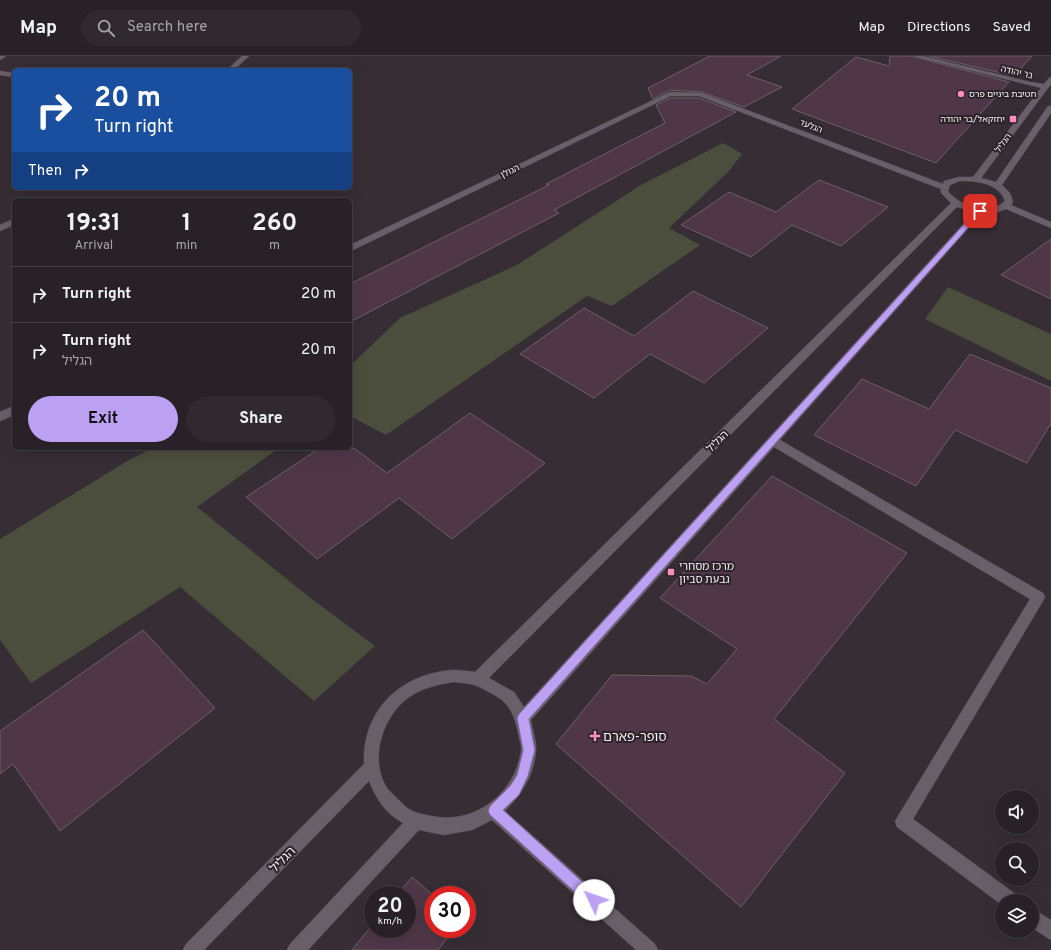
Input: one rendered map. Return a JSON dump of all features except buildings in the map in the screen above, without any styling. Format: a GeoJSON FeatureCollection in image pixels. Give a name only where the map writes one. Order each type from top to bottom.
{"type":"FeatureCollection","features":[{"type":"Feature","properties":{"kind":"street"},"geometry":{"type":"LineString","coordinates":[[232,68],[246,56]]}},
{"type":"Feature","properties":{"kind":"street","name":"בר יהודה"},"geometry":{"type":"LineString","coordinates":[[915,56],[1030,84],[1045,86]]}},
{"type":"Feature","properties":{"kind":"street"},"geometry":{"type":"LineString","coordinates":[[0,73],[12,75]]}},
{"type":"Feature","properties":{"kind":"street"},"geometry":{"type":"LineString","coordinates":[[1042,110],[1045,86],[1051,78]]}},
{"type":"Feature","properties":{"kind":"street","name":"הגלעד"},"geometry":{"type":"LineString","coordinates":[[670,94],[700,94],[944,187]]}},
{"type":"Feature","properties":{"kind":"street","name":"הגולן"},"geometry":{"type":"LineString","coordinates":[[352,247],[670,94]]}},
{"type":"Feature","properties":{"kind":"street","name":"הגליל"},"geometry":{"type":"LineString","coordinates":[[976,179],[1042,110]]}},
{"type":"Feature","properties":{"kind":"street","name":"הגליל"},"geometry":{"type":"LineString","coordinates":[[996,186],[1042,110]]}},
{"type":"Feature","properties":{"kind":"street"},"geometry":{"type":"LineString","coordinates":[[1006,206],[1008,196],[1004,191],[996,186],[976,179],[959,179],[952,181],[944,187],[946,195],[956,203],[980,211],[990,211],[1006,206],[1051,225]]}},
{"type":"Feature","properties":{"kind":"street","name":"הגליל"},"geometry":{"type":"LineString","coordinates":[[478,679],[956,203]]}},
{"type":"Feature","properties":{"kind":"street"},"geometry":{"type":"LineString","coordinates":[[523,718],[980,211]]}},
{"type":"Feature","properties":{"kind":"street"},"geometry":{"type":"LineString","coordinates":[[0,228],[12,223]]}},
{"type":"Feature","properties":{"kind":"street"},"geometry":{"type":"LineString","coordinates":[[0,417],[12,411]]}},
{"type":"Feature","properties":{"kind":"street"},"geometry":{"type":"LineString","coordinates":[[773,441],[1038,597],[903,821],[1002,894]]}},
{"type":"Feature","properties":{"kind":"street"},"geometry":{"type":"LineString","coordinates":[[453,676],[478,679],[509,697],[523,718],[529,750],[522,776],[514,791],[494,811],[472,822],[444,827],[416,821],[399,812],[381,792],[372,767],[371,749],[378,724],[393,702],[403,693],[427,681],[453,676]]}},
{"type":"Feature","properties":{"kind":"street","name":"הגליל"},"geometry":{"type":"LineString","coordinates":[[192,950],[372,767]]}},
{"type":"Feature","properties":{"kind":"street"},"geometry":{"type":"LineString","coordinates":[[494,811],[649,950]]}},
{"type":"Feature","properties":{"kind":"street"},"geometry":{"type":"LineString","coordinates":[[296,950],[416,821]]}},
{"type":"Feature","properties":{"kind":"street"},"geometry":{"type":"LineString","coordinates":[[1039,922],[1051,931]]}},
{"type":"Feature","properties":{"kind":"green space"},"geometry":{"type":"Polygon","coordinates":[[[723,143],[742,154],[728,172],[669,228],[700,245],[612,306],[587,296],[386,435],[352,417],[352,362],[400,318],[517,265],[641,185],[723,143]]]}},
{"type":"Feature","properties":{"kind":"green space"},"geometry":{"type":"Polygon","coordinates":[[[948,287],[1051,334],[1051,381],[925,319],[948,287]]]}},
{"type":"Feature","properties":{"kind":"green space"},"geometry":{"type":"Polygon","coordinates":[[[149,450],[276,450],[197,507],[308,596],[375,646],[314,701],[180,587],[31,683],[0,640],[0,539],[129,460],[149,450]]]}},
{"type":"Feature","properties":{"kind":"place","name":"חטיבת ביניים פרס"},"geometry":{"type":"Point","coordinates":[961,94]}},
{"type":"Feature","properties":{"kind":"place","name":"יחזקאל/בר יהודה"},"geometry":{"type":"Point","coordinates":[1013,119]}},
{"type":"Feature","properties":{"kind":"place","name":"מרכז מסחרי גבעת סביון"},"geometry":{"type":"Point","coordinates":[671,572]}},
{"type":"Feature","properties":{"kind":"place","name":"סופר-פארם"},"geometry":{"type":"Point","coordinates":[595,736]}},
{"type":"Feature","properties":{"kind":"route"},"geometry":{"type":"LineString","coordinates":[[594,900],[494,811],[514,791],[522,776],[529,750],[523,718],[980,211]]}}]}
